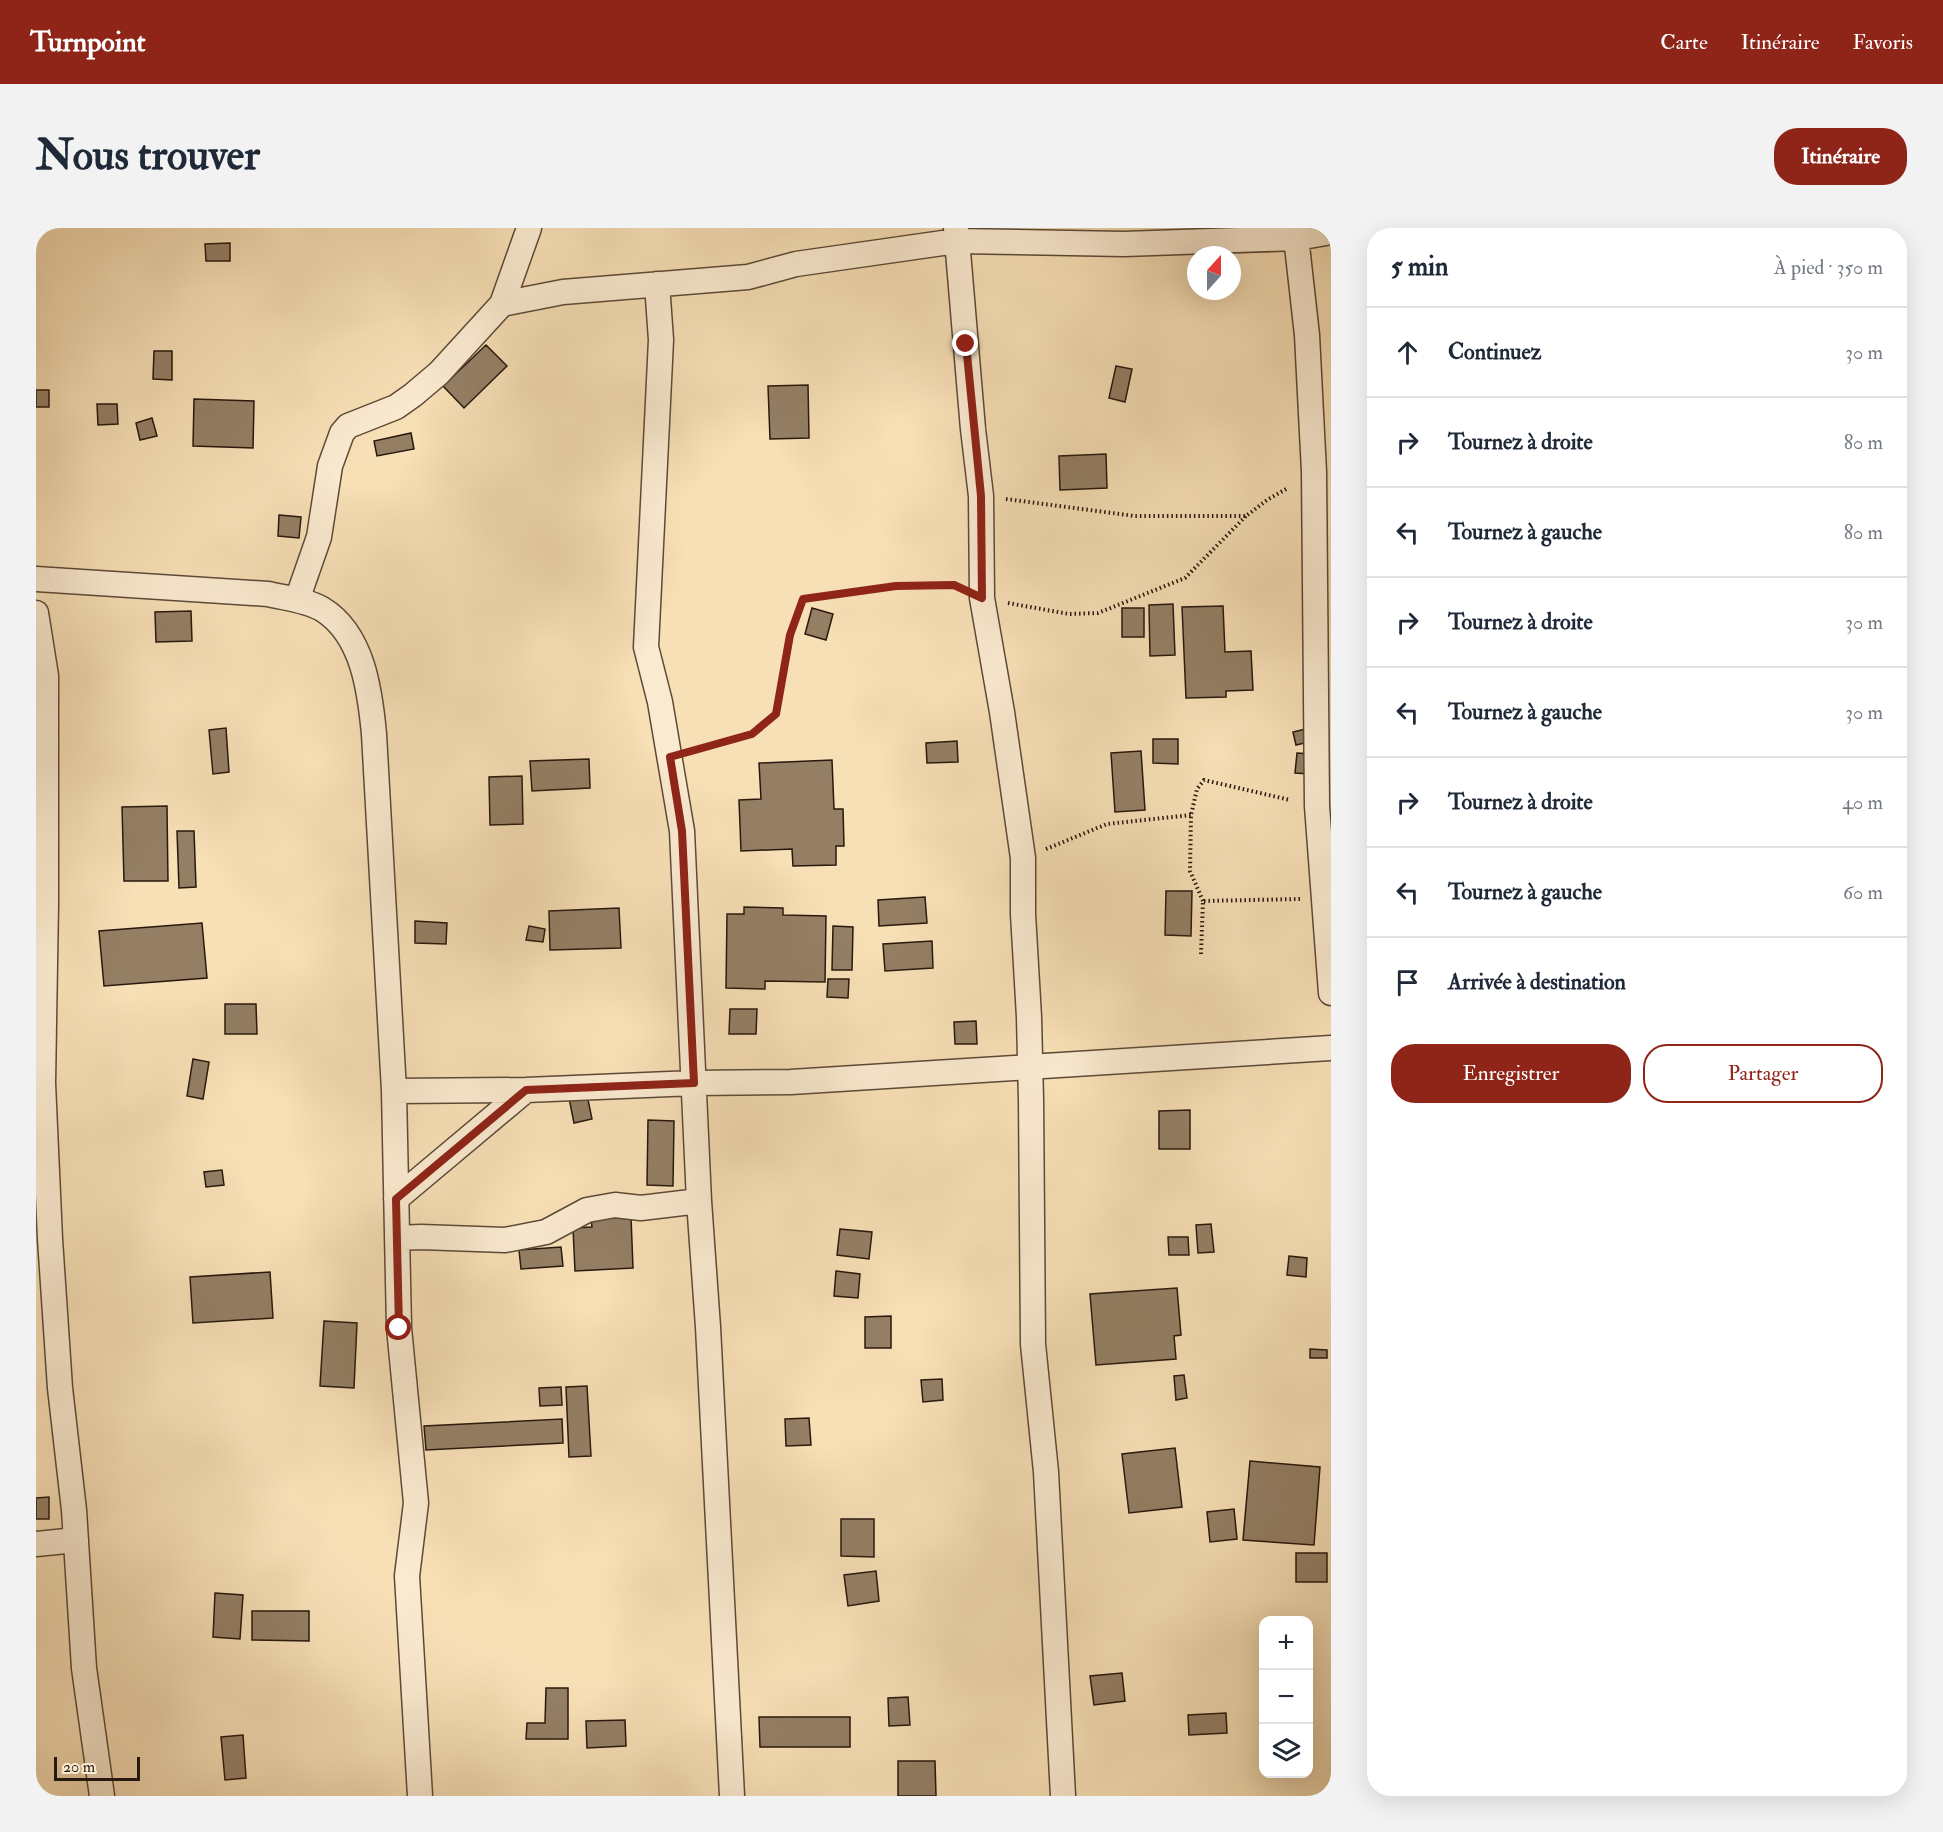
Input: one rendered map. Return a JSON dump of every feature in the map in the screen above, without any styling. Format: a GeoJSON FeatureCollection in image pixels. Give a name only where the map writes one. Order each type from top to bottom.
{"type":"FeatureCollection","features":[{"type":"Feature","properties":{"kind":"street"},"geometry":{"type":"LineString","coordinates":[[297,600],[320,537],[330,466],[342,433],[348,426],[396,407],[439,373],[502,304],[530,228]]}},
{"type":"Feature","properties":{"kind":"street"},"geometry":{"type":"LineString","coordinates":[[502,304],[563,292],[748,277],[796,264],[957,235],[1124,244],[1331,232]]}},
{"type":"Feature","properties":{"kind":"street"},"geometry":{"type":"LineString","coordinates":[[1296,233],[1307,335],[1314,472],[1317,806],[1331,993]]}},
{"type":"Feature","properties":{"kind":"street"},"geometry":{"type":"LineString","coordinates":[[957,235],[973,429],[981,496],[982,598],[1002,712],[1023,858],[1023,914],[1031,1100],[1033,1344],[1046,1472],[1063,1796]]}},
{"type":"Feature","properties":{"kind":"street"},"geometry":{"type":"LineString","coordinates":[[657,285],[661,340],[646,647],[660,702],[682,831],[699,1201],[708,1327],[732,1796]]}},
{"type":"Feature","properties":{"kind":"street"},"geometry":{"type":"LineString","coordinates":[[36,579],[268,594],[297,600],[320,608],[336,619],[362,665],[371,698],[394,1091],[399,1328],[416,1503],[407,1576],[420,1796]]}},
{"type":"Feature","properties":{"kind":"street"},"geometry":{"type":"LineString","coordinates":[[36,613],[46,676],[44,1113],[60,1388],[76,1540],[84,1668],[102,1796]]}},
{"type":"Feature","properties":{"kind":"street"},"geometry":{"type":"LineString","coordinates":[[394,1091],[526,1090],[694,1083],[791,1082],[1331,1048]]}},
{"type":"Feature","properties":{"kind":"street"},"geometry":{"type":"LineString","coordinates":[[396,1199],[526,1090]]}},
{"type":"Feature","properties":{"kind":"street"},"geometry":{"type":"LineString","coordinates":[[397,1238],[421,1236],[505,1240],[546,1232],[587,1210],[615,1205],[641,1208],[699,1201]]}},
{"type":"Feature","properties":{"kind":"street"},"geometry":{"type":"LineString","coordinates":[[36,1544],[76,1540]]}},
{"type":"Feature","properties":{"kind":"path"},"geometry":{"type":"LineString","coordinates":[[670,757],[752,734],[776,714],[790,635],[803,599],[896,586],[954,585],[982,598],[1069,615],[1098,613],[1185,578],[1246,516],[1267,500],[1314,472]]}},
{"type":"Feature","properties":{"kind":"path"},"geometry":{"type":"LineString","coordinates":[[981,496],[1135,516],[1246,516]]}},
{"type":"Feature","properties":{"kind":"path"},"geometry":{"type":"LineString","coordinates":[[1201,954],[1203,901],[1190,871],[1191,814],[1197,789],[1204,780],[1317,806]]}},
{"type":"Feature","properties":{"kind":"path"},"geometry":{"type":"LineString","coordinates":[[1023,858],[1107,824],[1191,814]]}},
{"type":"Feature","properties":{"kind":"path"},"geometry":{"type":"LineString","coordinates":[[1203,901],[1302,899],[1324,894]]}},
{"type":"Feature","properties":{"kind":"building"},"geometry":{"type":"Polygon","coordinates":[[[230,243],[230,261],[206,261],[205,244],[230,243]]]}},
{"type":"Feature","properties":{"kind":"building"},"geometry":{"type":"Polygon","coordinates":[[[486,345],[507,366],[464,408],[443,386],[486,345]]]}},
{"type":"Feature","properties":{"kind":"building"},"geometry":{"type":"Polygon","coordinates":[[[154,351],[172,351],[172,380],[153,379],[154,351]]]}},
{"type":"Feature","properties":{"kind":"building"},"geometry":{"type":"Polygon","coordinates":[[[1116,366],[1132,369],[1125,402],[1109,398],[1116,366]]]}},
{"type":"Feature","properties":{"kind":"building"},"geometry":{"type":"Polygon","coordinates":[[[808,385],[809,438],[770,439],[768,386],[808,385]]]}},
{"type":"Feature","properties":{"kind":"building"},"geometry":{"type":"Polygon","coordinates":[[[36,390],[49,390],[49,407],[36,407],[36,390]]]}},
{"type":"Feature","properties":{"kind":"building"},"geometry":{"type":"Polygon","coordinates":[[[194,399],[254,401],[253,448],[193,446],[194,399]]]}},
{"type":"Feature","properties":{"kind":"building"},"geometry":{"type":"Polygon","coordinates":[[[97,404],[117,404],[118,424],[98,425],[97,404]]]}},
{"type":"Feature","properties":{"kind":"building"},"geometry":{"type":"Polygon","coordinates":[[[152,418],[157,436],[140,440],[136,423],[152,418]]]}},
{"type":"Feature","properties":{"kind":"building"},"geometry":{"type":"Polygon","coordinates":[[[411,433],[414,449],[377,456],[374,441],[411,433]]]}},
{"type":"Feature","properties":{"kind":"building"},"geometry":{"type":"Polygon","coordinates":[[[1106,454],[1107,488],[1060,490],[1059,456],[1106,454]]]}},
{"type":"Feature","properties":{"kind":"building"},"geometry":{"type":"Polygon","coordinates":[[[279,515],[301,517],[299,538],[278,536],[279,515]]]}},
{"type":"Feature","properties":{"kind":"building"},"geometry":{"type":"Polygon","coordinates":[[[1173,604],[1175,655],[1150,656],[1149,605],[1173,604]]]}},
{"type":"Feature","properties":{"kind":"building"},"geometry":{"type":"Polygon","coordinates":[[[1223,606],[1225,652],[1251,651],[1253,690],[1226,691],[1226,697],[1186,698],[1182,607],[1223,606]]]}},
{"type":"Feature","properties":{"kind":"building"},"geometry":{"type":"Polygon","coordinates":[[[812,608],[833,614],[826,640],[805,634],[812,608]]]}},
{"type":"Feature","properties":{"kind":"building"},"geometry":{"type":"Polygon","coordinates":[[[1122,608],[1144,608],[1144,637],[1122,637],[1122,608]]]}},
{"type":"Feature","properties":{"kind":"building"},"geometry":{"type":"Polygon","coordinates":[[[191,611],[192,641],[156,642],[155,612],[191,611]]]}},
{"type":"Feature","properties":{"kind":"building"},"geometry":{"type":"Polygon","coordinates":[[[226,728],[229,772],[213,774],[209,730],[226,728]]]}},
{"type":"Feature","properties":{"kind":"building"},"geometry":{"type":"Polygon","coordinates":[[[1306,729],[1309,742],[1296,745],[1293,732],[1306,729]]]}},
{"type":"Feature","properties":{"kind":"building"},"geometry":{"type":"Polygon","coordinates":[[[1153,739],[1178,739],[1178,764],[1153,763],[1153,739]]]}},
{"type":"Feature","properties":{"kind":"building"},"geometry":{"type":"Polygon","coordinates":[[[957,741],[958,762],[927,763],[926,743],[957,741]]]}},
{"type":"Feature","properties":{"kind":"building"},"geometry":{"type":"Polygon","coordinates":[[[1141,751],[1145,810],[1115,812],[1111,753],[1141,751]]]}},
{"type":"Feature","properties":{"kind":"building"},"geometry":{"type":"Polygon","coordinates":[[[1297,753],[1311,754],[1309,774],[1295,773],[1297,753]]]}},
{"type":"Feature","properties":{"kind":"building"},"geometry":{"type":"Polygon","coordinates":[[[589,759],[590,788],[532,791],[530,761],[589,759]]]}},
{"type":"Feature","properties":{"kind":"building"},"geometry":{"type":"Polygon","coordinates":[[[832,760],[834,809],[843,809],[844,846],[836,846],[836,865],[793,866],[792,849],[741,851],[739,800],[761,799],[759,763],[832,760]]]}},
{"type":"Feature","properties":{"kind":"building"},"geometry":{"type":"Polygon","coordinates":[[[522,776],[523,824],[490,825],[489,777],[522,776]]]}},
{"type":"Feature","properties":{"kind":"building"},"geometry":{"type":"Polygon","coordinates":[[[167,806],[168,881],[124,881],[122,807],[167,806]]]}},
{"type":"Feature","properties":{"kind":"building"},"geometry":{"type":"Polygon","coordinates":[[[177,831],[194,831],[196,887],[179,888],[177,831]]]}},
{"type":"Feature","properties":{"kind":"building"},"geometry":{"type":"Polygon","coordinates":[[[1166,891],[1192,891],[1191,936],[1165,935],[1166,891]]]}},
{"type":"Feature","properties":{"kind":"building"},"geometry":{"type":"Polygon","coordinates":[[[925,897],[927,923],[879,926],[878,900],[925,897]]]}},
{"type":"Feature","properties":{"kind":"building"},"geometry":{"type":"Polygon","coordinates":[[[744,907],[783,908],[783,915],[826,916],[825,982],[765,981],[765,989],[726,988],[727,914],[744,914],[744,907]]]}},
{"type":"Feature","properties":{"kind":"building"},"geometry":{"type":"Polygon","coordinates":[[[619,908],[621,948],[550,950],[549,911],[619,908]]]}},
{"type":"Feature","properties":{"kind":"building"},"geometry":{"type":"Polygon","coordinates":[[[415,921],[447,923],[446,944],[415,943],[415,921]]]}},
{"type":"Feature","properties":{"kind":"building"},"geometry":{"type":"Polygon","coordinates":[[[202,923],[207,978],[104,986],[99,931],[202,923]]]}},
{"type":"Feature","properties":{"kind":"building"},"geometry":{"type":"Polygon","coordinates":[[[529,926],[545,929],[543,942],[526,940],[529,926]]]}},
{"type":"Feature","properties":{"kind":"building"},"geometry":{"type":"Polygon","coordinates":[[[833,926],[853,927],[852,970],[832,970],[833,926]]]}},
{"type":"Feature","properties":{"kind":"building"},"geometry":{"type":"Polygon","coordinates":[[[932,941],[933,968],[885,971],[883,944],[932,941]]]}},
{"type":"Feature","properties":{"kind":"building"},"geometry":{"type":"Polygon","coordinates":[[[828,979],[849,979],[848,998],[827,997],[828,979]]]}},
{"type":"Feature","properties":{"kind":"building"},"geometry":{"type":"Polygon","coordinates":[[[225,1004],[256,1004],[257,1034],[225,1034],[225,1004]]]}},
{"type":"Feature","properties":{"kind":"building"},"geometry":{"type":"Polygon","coordinates":[[[730,1009],[757,1009],[756,1034],[729,1034],[730,1009]]]}},
{"type":"Feature","properties":{"kind":"building"},"geometry":{"type":"Polygon","coordinates":[[[976,1021],[977,1044],[955,1044],[954,1022],[976,1021]]]}},
{"type":"Feature","properties":{"kind":"building"},"geometry":{"type":"Polygon","coordinates":[[[193,1059],[209,1062],[203,1099],[187,1096],[193,1059]]]}},
{"type":"Feature","properties":{"kind":"building"},"geometry":{"type":"Polygon","coordinates":[[[587,1095],[592,1119],[574,1123],[569,1098],[587,1095]]]}},
{"type":"Feature","properties":{"kind":"building"},"geometry":{"type":"Polygon","coordinates":[[[1190,1110],[1190,1149],[1159,1149],[1159,1111],[1190,1110]]]}},
{"type":"Feature","properties":{"kind":"building"},"geometry":{"type":"Polygon","coordinates":[[[648,1120],[674,1121],[673,1186],[647,1185],[648,1120]]]}},
{"type":"Feature","properties":{"kind":"building"},"geometry":{"type":"Polygon","coordinates":[[[222,1170],[224,1185],[206,1187],[204,1172],[222,1170]]]}},
{"type":"Feature","properties":{"kind":"building"},"geometry":{"type":"Polygon","coordinates":[[[631,1217],[633,1268],[575,1271],[573,1228],[592,1227],[591,1219],[631,1217]]]}},
{"type":"Feature","properties":{"kind":"building"},"geometry":{"type":"Polygon","coordinates":[[[1211,1224],[1214,1252],[1198,1253],[1196,1225],[1211,1224]]]}},
{"type":"Feature","properties":{"kind":"building"},"geometry":{"type":"Polygon","coordinates":[[[840,1229],[872,1232],[869,1259],[837,1255],[840,1229]]]}},
{"type":"Feature","properties":{"kind":"building"},"geometry":{"type":"Polygon","coordinates":[[[1168,1237],[1188,1237],[1189,1255],[1169,1255],[1168,1237]]]}},
{"type":"Feature","properties":{"kind":"building"},"geometry":{"type":"Polygon","coordinates":[[[561,1247],[563,1266],[521,1269],[519,1250],[561,1247]]]}},
{"type":"Feature","properties":{"kind":"building"},"geometry":{"type":"Polygon","coordinates":[[[1289,1256],[1307,1258],[1306,1277],[1287,1275],[1289,1256]]]}},
{"type":"Feature","properties":{"kind":"building"},"geometry":{"type":"Polygon","coordinates":[[[836,1271],[860,1274],[858,1298],[834,1296],[836,1271]]]}},
{"type":"Feature","properties":{"kind":"building"},"geometry":{"type":"Polygon","coordinates":[[[270,1272],[273,1318],[193,1323],[190,1277],[270,1272]]]}},
{"type":"Feature","properties":{"kind":"building"},"geometry":{"type":"Polygon","coordinates":[[[1177,1288],[1181,1335],[1174,1336],[1176,1359],[1096,1365],[1090,1294],[1177,1288]]]}},
{"type":"Feature","properties":{"kind":"building"},"geometry":{"type":"Polygon","coordinates":[[[891,1316],[891,1348],[865,1348],[865,1317],[891,1316]]]}},
{"type":"Feature","properties":{"kind":"building"},"geometry":{"type":"Polygon","coordinates":[[[324,1321],[357,1323],[354,1388],[320,1386],[324,1321]]]}},
{"type":"Feature","properties":{"kind":"building"},"geometry":{"type":"Polygon","coordinates":[[[1310,1349],[1327,1350],[1327,1358],[1310,1358],[1310,1349]]]}},
{"type":"Feature","properties":{"kind":"building"},"geometry":{"type":"Polygon","coordinates":[[[1184,1375],[1187,1398],[1176,1400],[1174,1376],[1184,1375]]]}},
{"type":"Feature","properties":{"kind":"building"},"geometry":{"type":"Polygon","coordinates":[[[942,1379],[943,1400],[923,1402],[921,1380],[942,1379]]]}},
{"type":"Feature","properties":{"kind":"building"},"geometry":{"type":"Polygon","coordinates":[[[587,1386],[591,1456],[569,1457],[566,1387],[587,1386]]]}},
{"type":"Feature","properties":{"kind":"building"},"geometry":{"type":"Polygon","coordinates":[[[561,1387],[562,1405],[540,1406],[539,1388],[561,1387]]]}},
{"type":"Feature","properties":{"kind":"building"},"geometry":{"type":"Polygon","coordinates":[[[809,1418],[811,1445],[786,1446],[785,1419],[809,1418]]]}},
{"type":"Feature","properties":{"kind":"building"},"geometry":{"type":"Polygon","coordinates":[[[562,1419],[563,1443],[426,1450],[424,1426],[562,1419]]]}},
{"type":"Feature","properties":{"kind":"building"},"geometry":{"type":"Polygon","coordinates":[[[1175,1448],[1182,1507],[1129,1513],[1122,1454],[1175,1448]]]}},
{"type":"Feature","properties":{"kind":"building"},"geometry":{"type":"Polygon","coordinates":[[[1250,1461],[1320,1467],[1314,1545],[1243,1540],[1250,1461]]]}},
{"type":"Feature","properties":{"kind":"building"},"geometry":{"type":"Polygon","coordinates":[[[49,1497],[49,1519],[36,1519],[36,1498],[49,1497]]]}},
{"type":"Feature","properties":{"kind":"building"},"geometry":{"type":"Polygon","coordinates":[[[1234,1509],[1237,1539],[1210,1542],[1207,1512],[1234,1509]]]}},
{"type":"Feature","properties":{"kind":"building"},"geometry":{"type":"Polygon","coordinates":[[[841,1519],[874,1519],[874,1557],[841,1556],[841,1519]]]}},
{"type":"Feature","properties":{"kind":"building"},"geometry":{"type":"Polygon","coordinates":[[[1296,1553],[1327,1553],[1327,1582],[1296,1582],[1296,1553]]]}},
{"type":"Feature","properties":{"kind":"building"},"geometry":{"type":"Polygon","coordinates":[[[876,1571],[879,1601],[848,1606],[844,1575],[876,1571]]]}},
{"type":"Feature","properties":{"kind":"building"},"geometry":{"type":"Polygon","coordinates":[[[215,1593],[243,1595],[240,1639],[213,1637],[215,1593]]]}},
{"type":"Feature","properties":{"kind":"building"},"geometry":{"type":"Polygon","coordinates":[[[252,1611],[309,1611],[309,1641],[252,1640],[252,1611]]]}},
{"type":"Feature","properties":{"kind":"building"},"geometry":{"type":"Polygon","coordinates":[[[1122,1673],[1125,1701],[1094,1705],[1090,1676],[1122,1673]]]}},
{"type":"Feature","properties":{"kind":"building"},"geometry":{"type":"Polygon","coordinates":[[[546,1688],[568,1688],[568,1739],[526,1739],[527,1723],[545,1723],[546,1688]]]}},
{"type":"Feature","properties":{"kind":"building"},"geometry":{"type":"Polygon","coordinates":[[[908,1697],[910,1725],[889,1726],[888,1698],[908,1697]]]}},
{"type":"Feature","properties":{"kind":"building"},"geometry":{"type":"Polygon","coordinates":[[[1226,1713],[1227,1733],[1189,1735],[1188,1715],[1226,1713]]]}},
{"type":"Feature","properties":{"kind":"building"},"geometry":{"type":"Polygon","coordinates":[[[759,1717],[850,1717],[850,1747],[760,1747],[759,1717]]]}},
{"type":"Feature","properties":{"kind":"building"},"geometry":{"type":"Polygon","coordinates":[[[625,1720],[626,1746],[587,1748],[586,1721],[625,1720]]]}},
{"type":"Feature","properties":{"kind":"building"},"geometry":{"type":"Polygon","coordinates":[[[243,1735],[246,1778],[225,1780],[221,1737],[243,1735]]]}},
{"type":"Feature","properties":{"kind":"building"},"geometry":{"type":"Polygon","coordinates":[[[898,1761],[935,1761],[936,1796],[898,1796],[898,1761]]]}},
{"type":"Feature","properties":{"kind":"route"},"geometry":{"type":"LineString","coordinates":[[399,1328],[396,1199],[526,1090],[694,1083],[682,831],[670,757],[752,734],[776,714],[790,635],[803,599],[896,586],[954,585],[982,598],[981,496],[966,344]]}}]}
